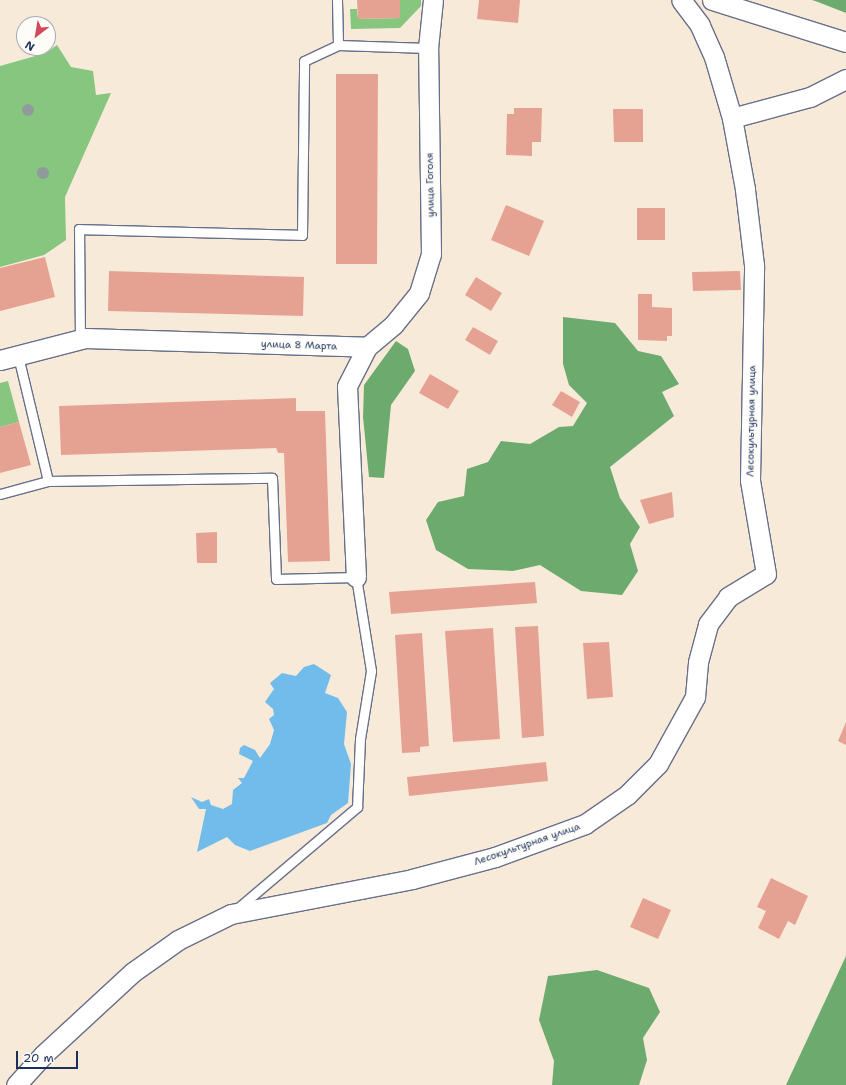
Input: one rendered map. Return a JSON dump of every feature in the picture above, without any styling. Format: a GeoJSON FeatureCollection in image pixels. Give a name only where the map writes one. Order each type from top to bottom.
{"type":"FeatureCollection","features":[{"type":"Feature","properties":{"kind":"street","name":"улица Гоголя"},"geometry":{"type":"LineString","coordinates":[[367,347],[394,324],[419,293],[431,254],[428,48],[433,0]]}},
{"type":"Feature","properties":{"kind":"street","name":"Лесокультурная улица"},"geometry":{"type":"LineString","coordinates":[[16,1085],[44,1055],[133,972],[178,940],[231,914],[412,879],[495,857],[585,824],[627,795],[658,764],[695,697],[698,662],[708,624],[728,597],[766,574],[750,480],[754,265],[732,118],[700,25],[681,0]]}},
{"type":"Feature","properties":{"kind":"street"},"geometry":{"type":"LineString","coordinates":[[712,0],[846,42]]}},
{"type":"Feature","properties":{"kind":"street"},"geometry":{"type":"LineString","coordinates":[[732,118],[810,97],[846,79]]}},
{"type":"Feature","properties":{"kind":"street","name":"улица 8 Марта"},"geometry":{"type":"LineString","coordinates":[[9,358],[80,340],[367,347]]}},
{"type":"Feature","properties":{"kind":"street"},"geometry":{"type":"LineString","coordinates":[[356,577],[347,386],[367,347]]}},
{"type":"Feature","properties":{"kind":"lane"},"geometry":{"type":"LineString","coordinates":[[337,0],[338,45]]}},
{"type":"Feature","properties":{"kind":"lane"},"geometry":{"type":"LineString","coordinates":[[80,340],[79,229],[302,236],[304,61],[338,45],[428,48]]}},
{"type":"Feature","properties":{"kind":"lane"},"geometry":{"type":"LineString","coordinates":[[9,358],[48,481]]}},
{"type":"Feature","properties":{"kind":"lane"},"geometry":{"type":"LineString","coordinates":[[0,494],[48,481],[272,478],[276,579],[356,577],[371,671],[360,739],[356,807],[231,914]]}},
{"type":"Feature","properties":{"kind":"green space"},"geometry":{"type":"Polygon","coordinates":[[[400,0],[421,0],[421,6],[400,28],[351,29],[350,9],[357,9],[358,19],[400,18],[400,0]]]}},
{"type":"Feature","properties":{"kind":"green space"},"geometry":{"type":"Polygon","coordinates":[[[812,0],[846,0],[846,13],[818,2],[812,0]]]}},
{"type":"Feature","properties":{"kind":"green space"},"geometry":{"type":"Polygon","coordinates":[[[57,45],[71,67],[93,71],[96,95],[111,93],[65,197],[66,240],[44,255],[0,267],[0,66],[35,56],[56,56],[57,45]]]}},
{"type":"Feature","properties":{"kind":"green space"},"geometry":{"type":"Polygon","coordinates":[[[563,317],[615,323],[638,351],[661,356],[679,384],[662,392],[674,416],[610,467],[620,498],[640,527],[630,544],[638,571],[622,595],[581,591],[540,565],[513,571],[468,569],[436,550],[426,520],[438,502],[464,496],[467,469],[488,462],[501,441],[530,444],[559,427],[573,426],[587,403],[569,385],[563,364],[563,317]]]}},
{"type":"Feature","properties":{"kind":"green space"},"geometry":{"type":"Polygon","coordinates":[[[396,341],[408,349],[415,371],[391,405],[384,478],[369,477],[363,417],[364,385],[396,341]]]}},
{"type":"Feature","properties":{"kind":"green space"},"geometry":{"type":"Polygon","coordinates":[[[8,381],[19,422],[0,427],[0,383],[8,381]]]}},
{"type":"Feature","properties":{"kind":"green space"},"geometry":{"type":"Polygon","coordinates":[[[846,956],[846,1085],[786,1085],[846,956]]]}},
{"type":"Feature","properties":{"kind":"green space"},"geometry":{"type":"Polygon","coordinates":[[[597,970],[649,988],[660,1012],[643,1038],[647,1060],[639,1085],[552,1085],[554,1061],[539,1020],[548,976],[597,970]]]}},
{"type":"Feature","properties":{"kind":"water"},"geometry":{"type":"Polygon","coordinates":[[[314,664],[331,675],[325,693],[338,698],[347,712],[344,744],[351,764],[348,803],[331,815],[327,823],[250,851],[235,845],[227,837],[197,852],[206,809],[199,809],[191,797],[202,802],[209,799],[211,805],[223,809],[232,804],[233,790],[242,783],[238,778],[244,778],[253,761],[239,754],[240,748],[244,745],[255,750],[260,758],[270,744],[274,730],[269,719],[274,715],[273,709],[265,702],[274,689],[270,683],[282,673],[296,676],[304,667],[314,664]]]}},
{"type":"Feature","properties":{"kind":"building"},"geometry":{"type":"Polygon","coordinates":[[[357,0],[400,0],[400,18],[358,19],[357,0]]]}},
{"type":"Feature","properties":{"kind":"building"},"geometry":{"type":"Polygon","coordinates":[[[479,0],[520,0],[518,23],[477,19],[479,0]]]}},
{"type":"Feature","properties":{"kind":"building"},"geometry":{"type":"Polygon","coordinates":[[[336,74],[378,74],[377,264],[336,264],[336,74]]]}},
{"type":"Feature","properties":{"kind":"building"},"geometry":{"type":"Polygon","coordinates":[[[514,108],[542,108],[541,142],[532,142],[532,156],[506,155],[507,114],[514,114],[514,108]]]}},
{"type":"Feature","properties":{"kind":"building"},"geometry":{"type":"Polygon","coordinates":[[[613,109],[643,109],[643,142],[614,142],[613,109]]]}},
{"type":"Feature","properties":{"kind":"building"},"geometry":{"type":"Polygon","coordinates":[[[506,205],[544,221],[529,256],[491,240],[506,205]]]}},
{"type":"Feature","properties":{"kind":"building"},"geometry":{"type":"Polygon","coordinates":[[[637,208],[665,208],[665,240],[637,240],[637,208]]]}},
{"type":"Feature","properties":{"kind":"building"},"geometry":{"type":"Polygon","coordinates":[[[45,257],[55,297],[0,311],[0,268],[45,257]]]}},
{"type":"Feature","properties":{"kind":"building"},"geometry":{"type":"Polygon","coordinates":[[[109,271],[304,277],[303,316],[108,311],[109,271]]]}},
{"type":"Feature","properties":{"kind":"building"},"geometry":{"type":"Polygon","coordinates":[[[740,271],[741,290],[693,291],[692,272],[740,271]]]}},
{"type":"Feature","properties":{"kind":"building"},"geometry":{"type":"Polygon","coordinates":[[[476,277],[502,293],[491,311],[465,295],[476,277]]]}},
{"type":"Feature","properties":{"kind":"building"},"geometry":{"type":"Polygon","coordinates":[[[638,294],[652,294],[652,307],[672,308],[672,336],[667,336],[667,341],[638,340],[638,294]]]}},
{"type":"Feature","properties":{"kind":"building"},"geometry":{"type":"Polygon","coordinates":[[[473,327],[498,341],[490,355],[465,340],[473,327]]]}},
{"type":"Feature","properties":{"kind":"building"},"geometry":{"type":"Polygon","coordinates":[[[430,374],[459,391],[448,409],[419,393],[430,374]]]}},
{"type":"Feature","properties":{"kind":"building"},"geometry":{"type":"Polygon","coordinates":[[[561,391],[580,402],[572,417],[552,405],[561,391]]]}},
{"type":"Feature","properties":{"kind":"building"},"geometry":{"type":"Polygon","coordinates":[[[296,398],[296,411],[325,411],[330,561],[288,562],[284,453],[278,453],[276,448],[61,455],[59,406],[296,398]]]}},
{"type":"Feature","properties":{"kind":"building"},"geometry":{"type":"Polygon","coordinates":[[[19,422],[31,465],[0,473],[0,427],[19,422]]]}},
{"type":"Feature","properties":{"kind":"building"},"geometry":{"type":"Polygon","coordinates":[[[672,492],[674,517],[649,524],[640,500],[672,492]]]}},
{"type":"Feature","properties":{"kind":"building"},"geometry":{"type":"Polygon","coordinates":[[[217,532],[217,563],[197,563],[196,533],[217,532]]]}},
{"type":"Feature","properties":{"kind":"building"},"geometry":{"type":"Polygon","coordinates":[[[535,582],[537,603],[391,614],[389,592],[535,582]]]}},
{"type":"Feature","properties":{"kind":"building"},"geometry":{"type":"Polygon","coordinates":[[[538,626],[544,736],[522,738],[515,627],[538,626]]]}},
{"type":"Feature","properties":{"kind":"building"},"geometry":{"type":"Polygon","coordinates":[[[493,628],[500,739],[453,742],[445,631],[493,628]]]}},
{"type":"Feature","properties":{"kind":"building"},"geometry":{"type":"Polygon","coordinates":[[[422,633],[429,746],[420,747],[420,752],[402,753],[395,635],[422,633]]]}},
{"type":"Feature","properties":{"kind":"building"},"geometry":{"type":"Polygon","coordinates":[[[609,642],[613,697],[587,699],[583,643],[609,642]]]}},
{"type":"Feature","properties":{"kind":"building"},"geometry":{"type":"Polygon","coordinates":[[[846,722],[846,745],[838,741],[846,722]]]}},
{"type":"Feature","properties":{"kind":"building"},"geometry":{"type":"Polygon","coordinates":[[[546,762],[548,781],[409,796],[407,777],[546,762]]]}},
{"type":"Feature","properties":{"kind":"building"},"geometry":{"type":"Polygon","coordinates":[[[771,878],[808,896],[795,925],[788,921],[779,939],[758,928],[766,911],[757,907],[771,878]]]}},
{"type":"Feature","properties":{"kind":"building"},"geometry":{"type":"Polygon","coordinates":[[[643,898],[671,910],[658,939],[630,927],[643,898]]]}}]}
